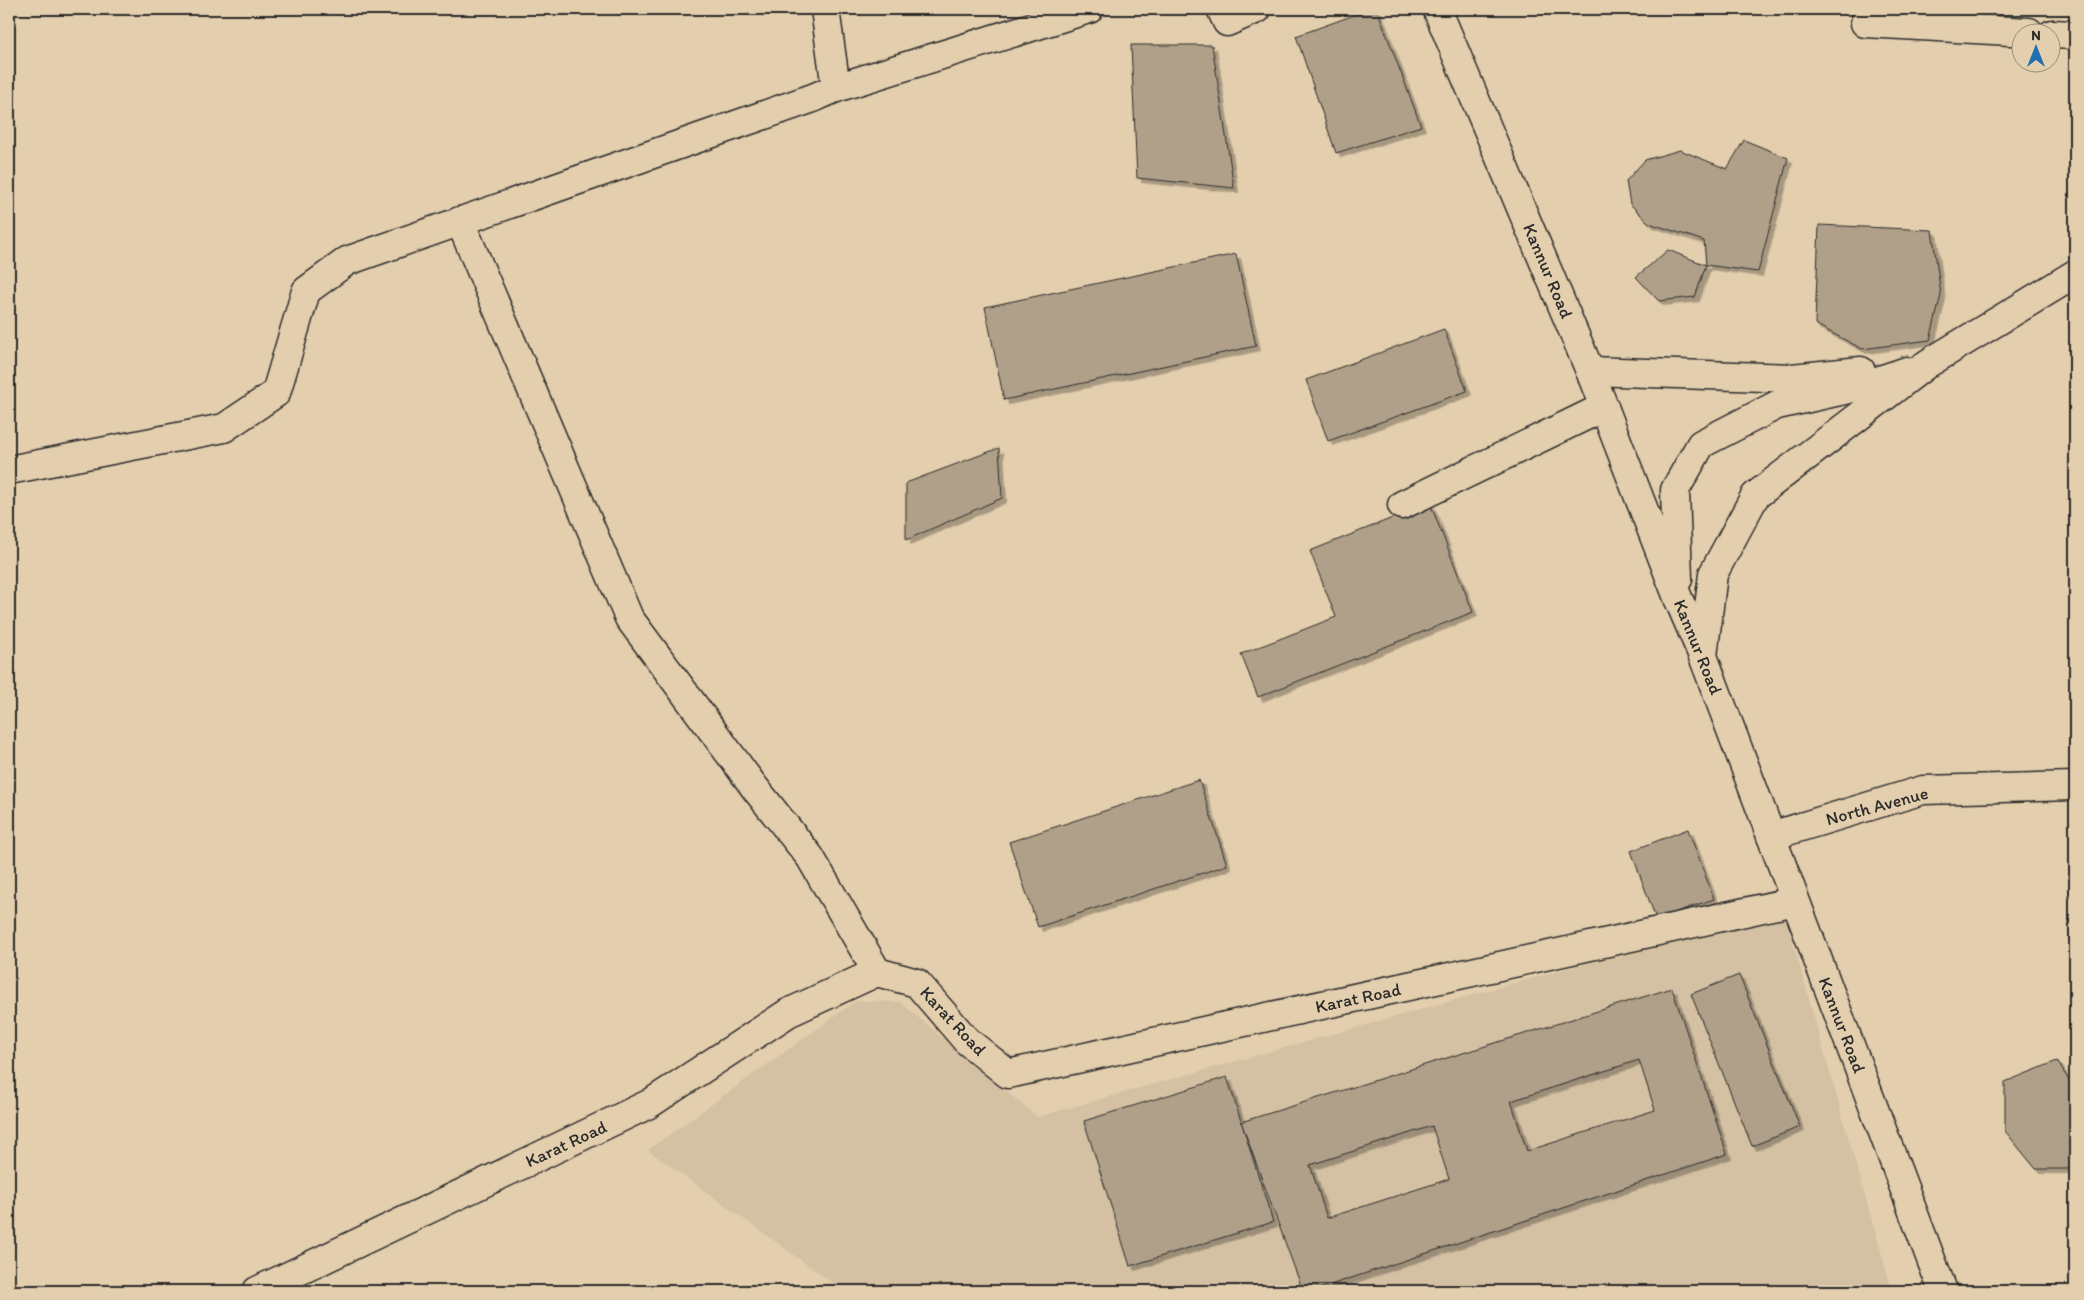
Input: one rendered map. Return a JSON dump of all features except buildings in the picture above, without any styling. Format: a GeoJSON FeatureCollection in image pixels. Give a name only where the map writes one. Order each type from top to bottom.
{"type":"FeatureCollection","features":[{"type":"Feature","properties":{"kind":"street"},"geometry":{"type":"LineString","coordinates":[[826,9],[836,88]]}},
{"type":"Feature","properties":{"kind":"street"},"geometry":{"type":"LineString","coordinates":[[9,470],[224,428],[276,393],[306,291],[347,261],[813,98],[836,88],[1089,9]]}},
{"type":"Feature","properties":{"kind":"street"},"geometry":{"type":"LineString","coordinates":[[1221,9],[1227,22],[1257,9]]}},
{"type":"Feature","properties":{"kind":"street","name":"Kannur Road"},"geometry":{"type":"LineString","coordinates":[[1438,9],[1590,371],[1678,598],[1703,656],[1943,1291]]}},
{"type":"Feature","properties":{"kind":"street"},"geometry":{"type":"LineString","coordinates":[[1865,23],[2012,31]]}},
{"type":"Feature","properties":{"kind":"street"},"geometry":{"type":"LineString","coordinates":[[2062,34],[2075,35]]}},
{"type":"Feature","properties":{"kind":"street"},"geometry":{"type":"LineString","coordinates":[[460,221],[630,618],[755,788],[810,857],[877,972]]}},
{"type":"Feature","properties":{"kind":"street"},"geometry":{"type":"LineString","coordinates":[[1703,656],[1713,574],[1755,496],[1927,364],[2075,274]]}},
{"type":"Feature","properties":{"kind":"street"},"geometry":{"type":"LineString","coordinates":[[1590,371],[1792,378],[1927,364]]}},
{"type":"Feature","properties":{"kind":"street"},"geometry":{"type":"LineString","coordinates":[[1678,598],[1675,490],[1700,444],[1777,405],[1862,386],[1927,364]]}},
{"type":"Feature","properties":{"kind":"street"},"geometry":{"type":"LineString","coordinates":[[1402,505],[1604,407]]}},
{"type":"Feature","properties":{"kind":"street","name":"North Avenue"},"geometry":{"type":"LineString","coordinates":[[1771,836],[1923,790],[2075,786]]}},
{"type":"Feature","properties":{"kind":"street","name":"Karat Road"},"geometry":{"type":"LineString","coordinates":[[256,1291],[649,1104],[788,1013],[877,972],[917,983],[966,1040],[1008,1074],[1795,901]]}},
{"type":"Feature","properties":{"kind":"shaded area"},"geometry":{"type":"Polygon","coordinates":[[[1783,908],[1892,1291],[844,1291],[648,1150],[856,1001],[900,1002],[1037,1117],[1783,908]]]}}]}
